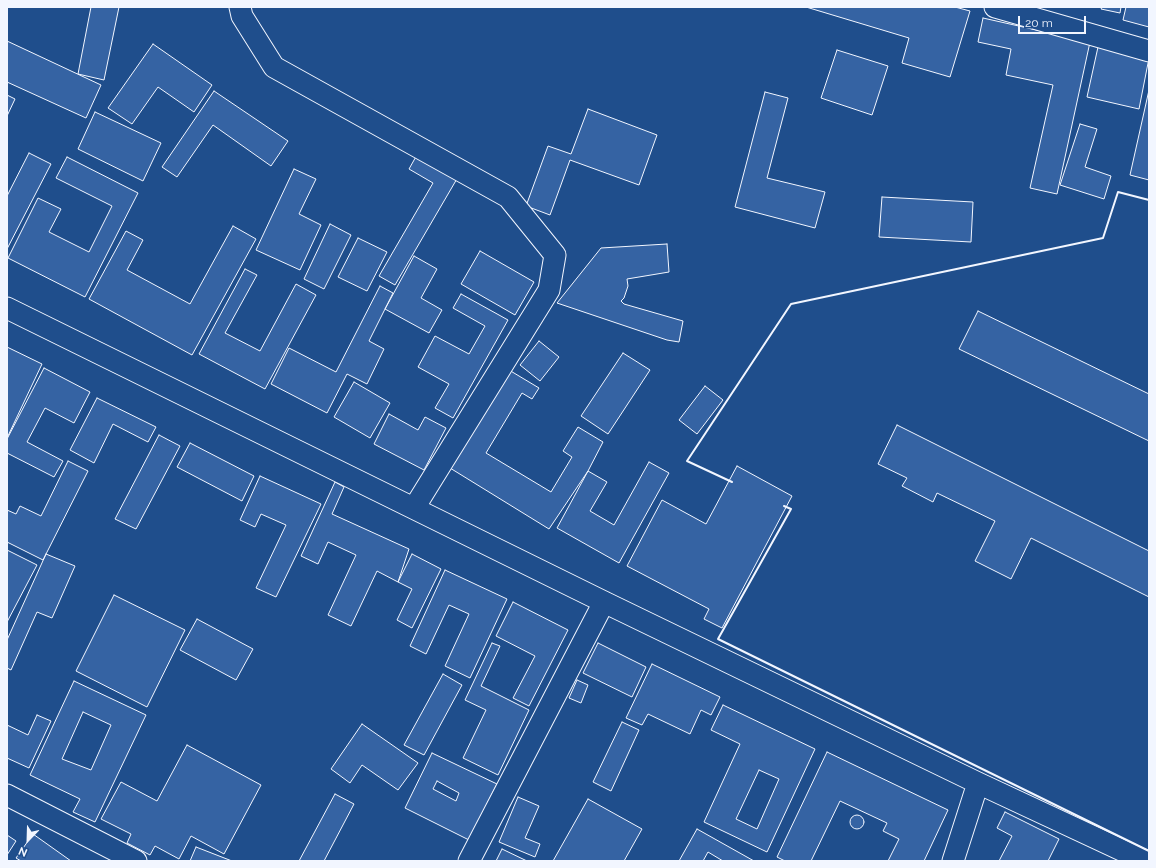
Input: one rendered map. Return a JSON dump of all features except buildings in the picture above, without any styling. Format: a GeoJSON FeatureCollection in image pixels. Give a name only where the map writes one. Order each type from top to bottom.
{"type":"FeatureCollection","features":[{"type":"Feature","properties":{"kind":"street"},"geometry":{"type":"LineString","coordinates":[[240,7],[242,16],[274,66],[508,197],[555,255],[549,290],[414,508]]}},
{"type":"Feature","properties":{"kind":"street"},"geometry":{"type":"LineString","coordinates":[[995,7],[1149,51]]}},
{"type":"Feature","properties":{"kind":"street"},"geometry":{"type":"LineString","coordinates":[[7,308],[604,602],[978,783],[1145,861]]}},
{"type":"Feature","properties":{"kind":"street"},"geometry":{"type":"LineString","coordinates":[[469,861],[604,602]]}},
{"type":"Feature","properties":{"kind":"street"},"geometry":{"type":"LineString","coordinates":[[953,861],[978,783]]}},
{"type":"Feature","properties":{"kind":"street"},"geometry":{"type":"LineString","coordinates":[[7,795],[136,861]]}},
{"type":"Feature","properties":{"kind":"wall"},"geometry":{"type":"LineString","coordinates":[[732,482],[687,461],[791,304],[1103,238],[1118,192],[1149,200]]}},
{"type":"Feature","properties":{"kind":"wall"},"geometry":{"type":"LineString","coordinates":[[784,506],[791,509],[718,639],[1149,851]]}}]}
